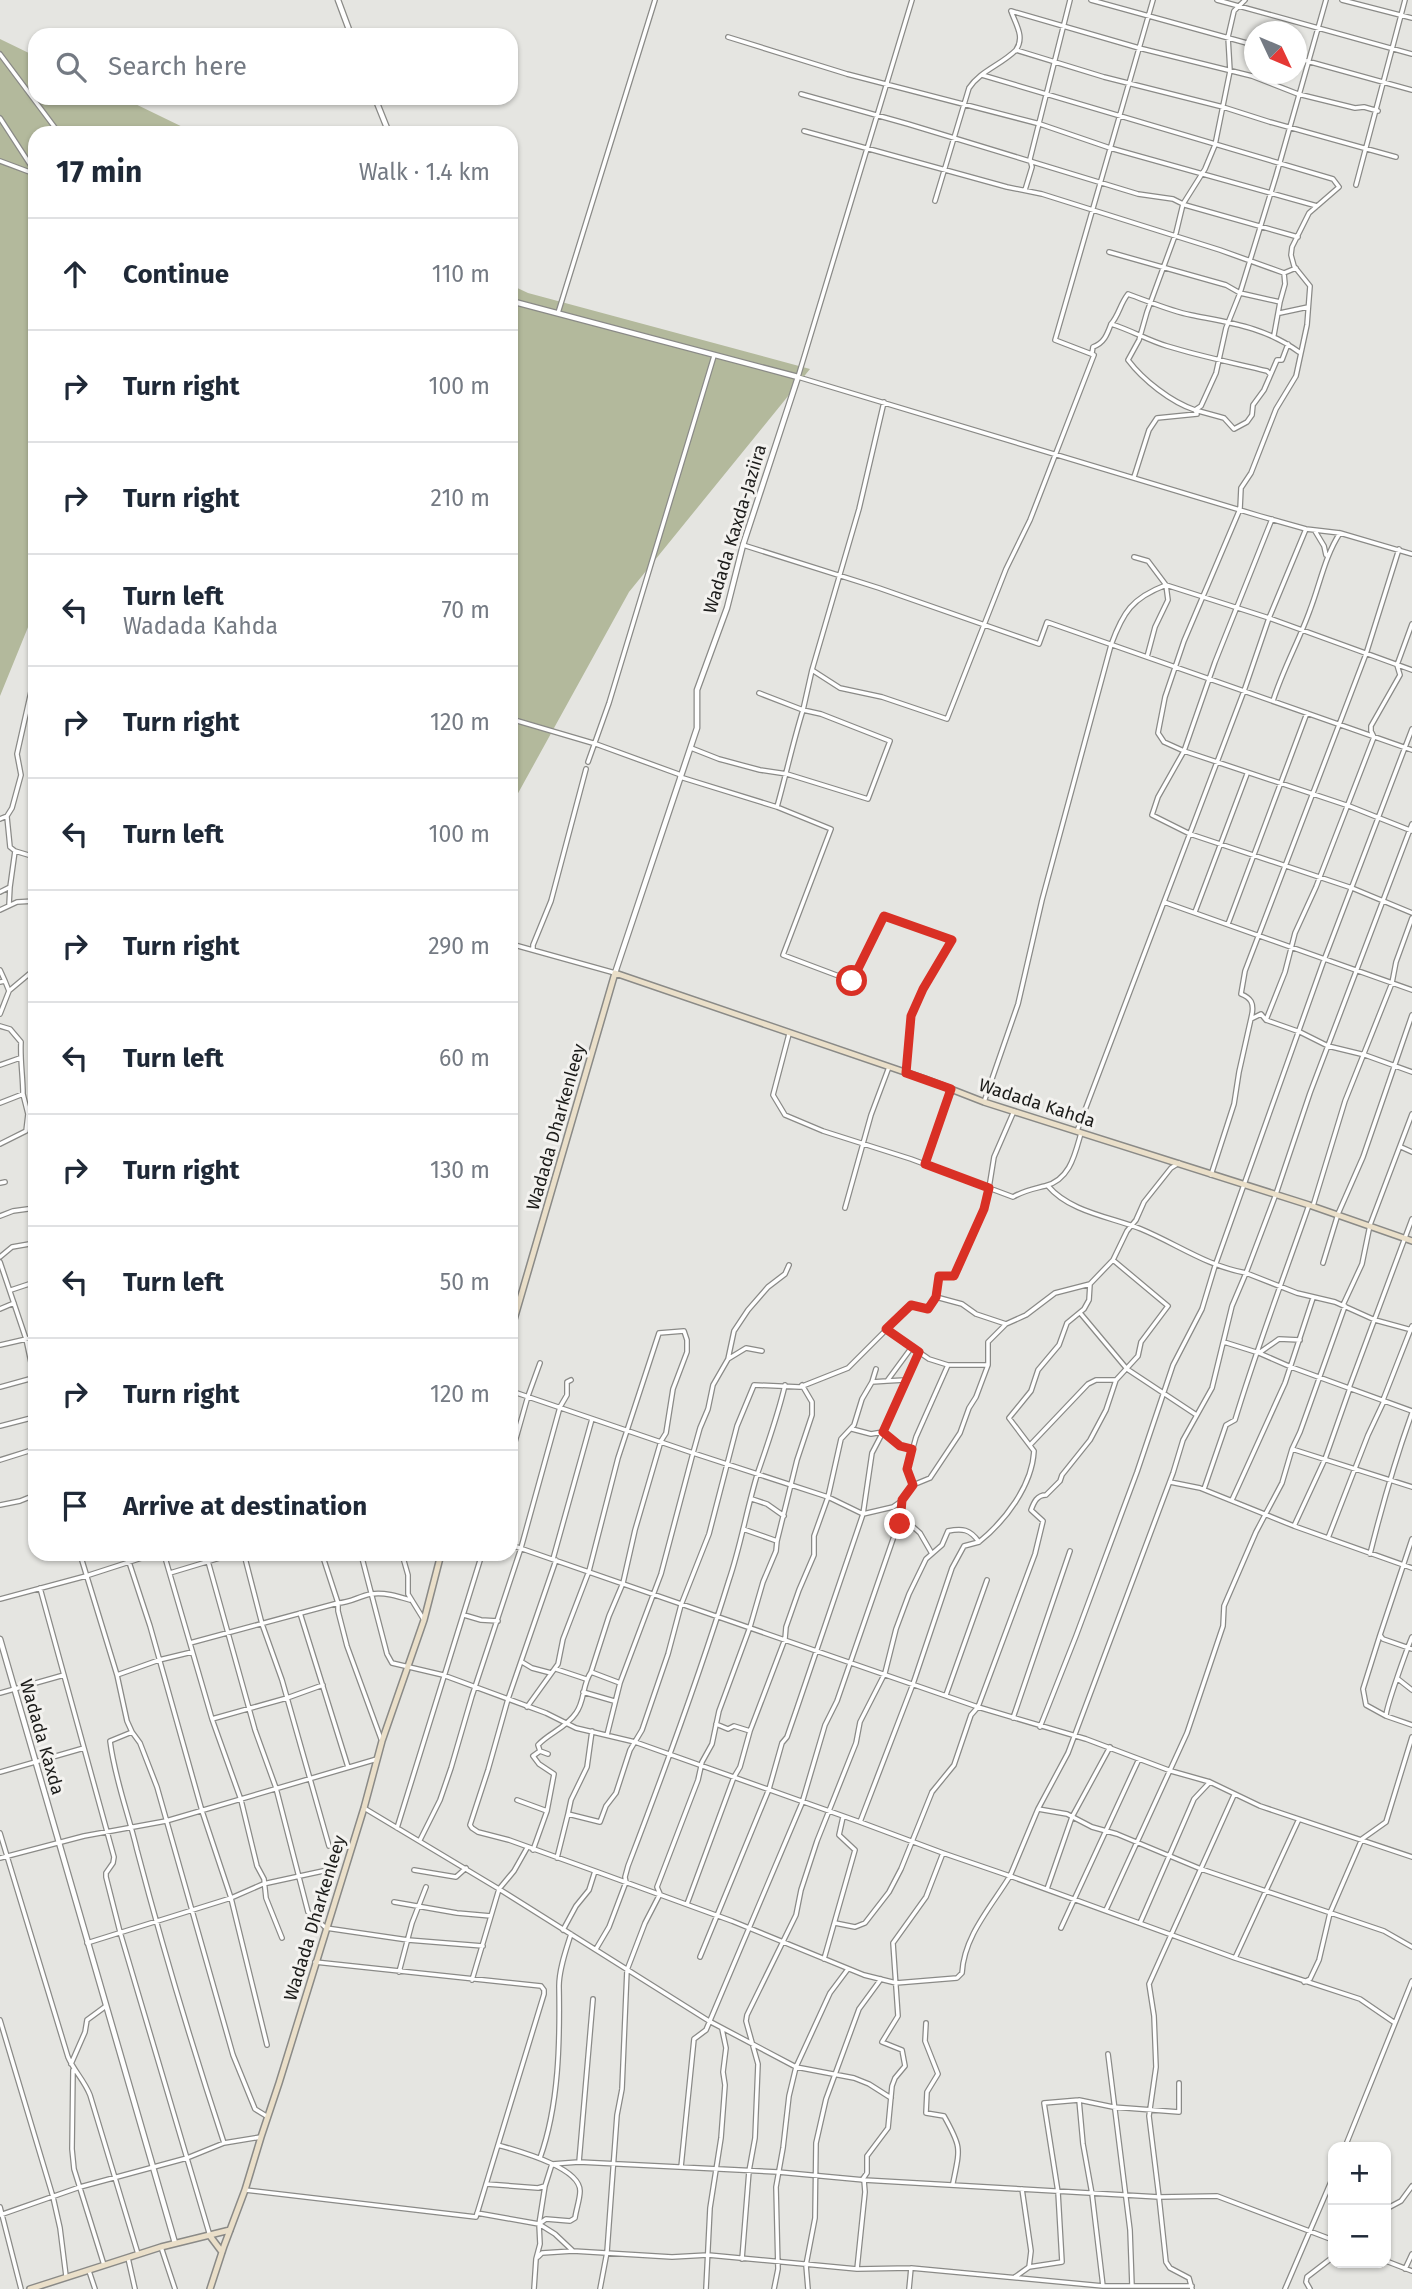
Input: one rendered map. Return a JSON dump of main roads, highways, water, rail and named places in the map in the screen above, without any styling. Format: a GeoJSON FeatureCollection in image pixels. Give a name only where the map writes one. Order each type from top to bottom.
{"type":"FeatureCollection","features":[{"type":"Feature","properties":{"kind":"main road","name":"Wadada Kahda"},"geometry":{"type":"LineString","coordinates":[[615,973],[984,1102],[1311,1205],[1412,1241]]}},
{"type":"Feature","properties":{"kind":"main road","name":"Wadada Dharkenleey"},"geometry":{"type":"LineString","coordinates":[[518,1306],[615,973]]}},
{"type":"Feature","properties":{"kind":"main road","name":"Wadada Dharkenleey"},"geometry":{"type":"LineString","coordinates":[[210,2289],[246,2190],[364,1808],[382,1741],[424,1620],[439,1561]]}},
{"type":"Feature","properties":{"kind":"main road"},"geometry":{"type":"LineString","coordinates":[[30,2289],[161,2247],[230,2230]]}},
{"type":"Feature","properties":{"kind":"main road"},"geometry":{"type":"LineString","coordinates":[[209,2236],[222,2252]]}}]}
